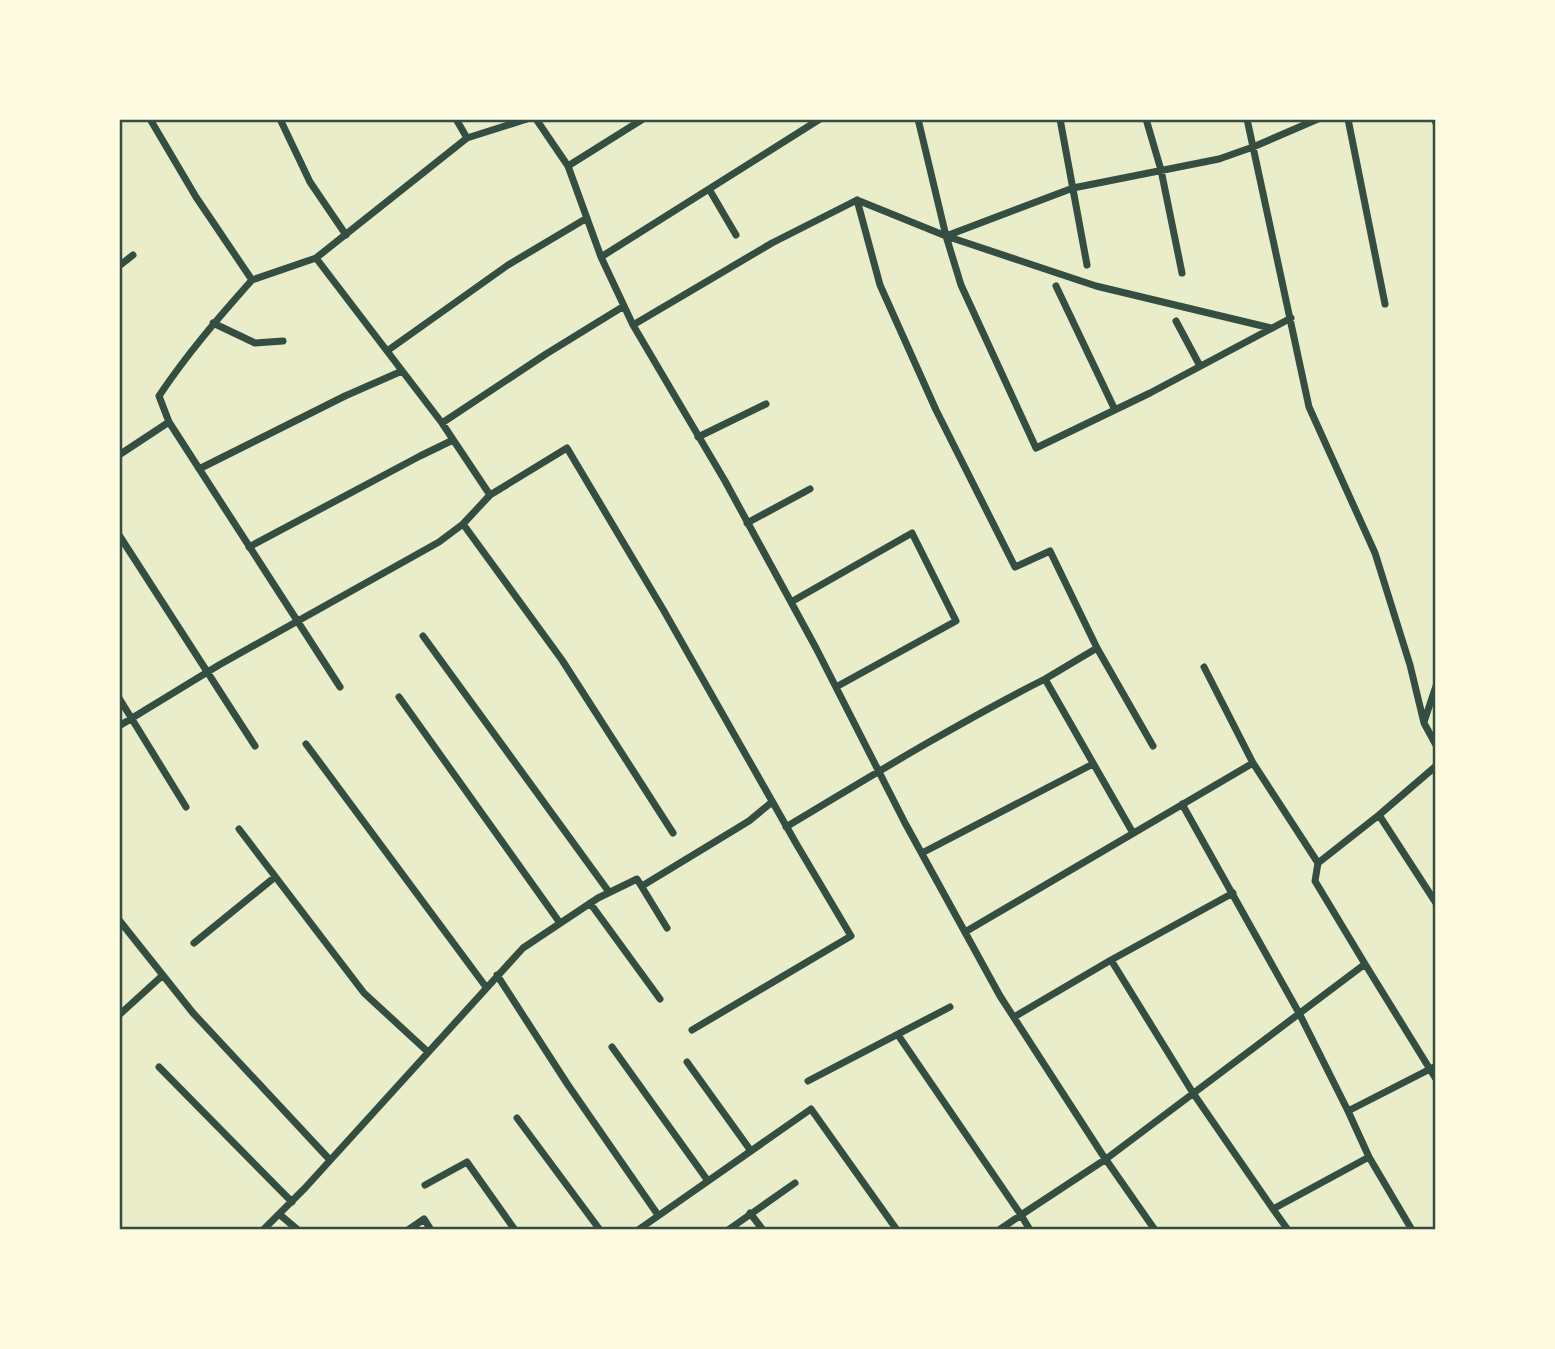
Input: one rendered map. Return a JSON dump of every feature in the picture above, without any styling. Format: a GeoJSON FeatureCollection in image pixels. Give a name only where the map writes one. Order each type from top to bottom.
{"type":"FeatureCollection","features":[{"type":"Feature","properties":{"kind":"street"},"geometry":{"type":"LineString","coordinates":[[150,119],[196,197],[252,280]]}},
{"type":"Feature","properties":{"kind":"street"},"geometry":{"type":"LineString","coordinates":[[280,119],[310,181],[346,235]]}},
{"type":"Feature","properties":{"kind":"street"},"geometry":{"type":"LineString","coordinates":[[456,119],[467,138]]}},
{"type":"Feature","properties":{"kind":"street"},"geometry":{"type":"LineString","coordinates":[[340,687],[169,422],[159,396],[177,369],[252,280],[316,258],[467,138],[527,119]]}},
{"type":"Feature","properties":{"kind":"street"},"geometry":{"type":"LineString","coordinates":[[536,119],[568,166],[601,257],[633,325],[791,602],[1000,996],[1155,1230]]}},
{"type":"Feature","properties":{"kind":"street"},"geometry":{"type":"LineString","coordinates":[[568,166],[643,119]]}},
{"type":"Feature","properties":{"kind":"street"},"geometry":{"type":"LineString","coordinates":[[601,257],[820,119]]}},
{"type":"Feature","properties":{"kind":"street"},"geometry":{"type":"LineString","coordinates":[[918,119],[946,236],[961,285],[1036,448],[1291,318]]}},
{"type":"Feature","properties":{"kind":"street"},"geometry":{"type":"LineString","coordinates":[[1060,119],[1087,265]]}},
{"type":"Feature","properties":{"kind":"street"},"geometry":{"type":"LineString","coordinates":[[1146,119],[1161,170],[1182,273]]}},
{"type":"Feature","properties":{"kind":"street"},"geometry":{"type":"LineString","coordinates":[[1247,119],[1309,407],[1375,553],[1410,665],[1424,723],[1436,745]]}},
{"type":"Feature","properties":{"kind":"street"},"geometry":{"type":"LineString","coordinates":[[946,236],[1073,188],[1219,159],[1318,119]]}},
{"type":"Feature","properties":{"kind":"street"},"geometry":{"type":"LineString","coordinates":[[1349,119],[1385,304]]}},
{"type":"Feature","properties":{"kind":"street"},"geometry":{"type":"LineString","coordinates":[[709,188],[736,235]]}},
{"type":"Feature","properties":{"kind":"street"},"geometry":{"type":"LineString","coordinates":[[857,200],[880,285],[936,410],[1015,567],[1050,551],[1097,648],[1153,746]]}},
{"type":"Feature","properties":{"kind":"street"},"geometry":{"type":"LineString","coordinates":[[633,325],[772,243],[857,200],[946,236],[1096,286],[1272,328]]}},
{"type":"Feature","properties":{"kind":"street"},"geometry":{"type":"LineString","coordinates":[[387,351],[508,265],[587,218]]}},
{"type":"Feature","properties":{"kind":"street"},"geometry":{"type":"LineString","coordinates":[[119,266],[133,256]]}},
{"type":"Feature","properties":{"kind":"street"},"geometry":{"type":"LineString","coordinates":[[316,258],[442,423],[490,495]]}},
{"type":"Feature","properties":{"kind":"street"},"geometry":{"type":"LineString","coordinates":[[1056,286],[1115,410]]}},
{"type":"Feature","properties":{"kind":"street"},"geometry":{"type":"LineString","coordinates":[[442,423],[624,306]]}},
{"type":"Feature","properties":{"kind":"street"},"geometry":{"type":"LineString","coordinates":[[1176,321],[1200,366]]}},
{"type":"Feature","properties":{"kind":"street"},"geometry":{"type":"LineString","coordinates":[[214,323],[255,343],[284,341]]}},
{"type":"Feature","properties":{"kind":"street"},"geometry":{"type":"LineString","coordinates":[[199,469],[345,396],[402,371]]}},
{"type":"Feature","properties":{"kind":"street"},"geometry":{"type":"LineString","coordinates":[[698,437],[766,404]]}},
{"type":"Feature","properties":{"kind":"street"},"geometry":{"type":"LineString","coordinates":[[119,455],[169,422]]}},
{"type":"Feature","properties":{"kind":"street"},"geometry":{"type":"LineString","coordinates":[[249,547],[453,440]]}},
{"type":"Feature","properties":{"kind":"street"},"geometry":{"type":"LineString","coordinates":[[119,726],[208,672],[439,542],[463,524],[490,495],[567,448],[851,936],[692,1030]]}},
{"type":"Feature","properties":{"kind":"street"},"geometry":{"type":"LineString","coordinates":[[747,523],[810,489]]}},
{"type":"Feature","properties":{"kind":"street"},"geometry":{"type":"LineString","coordinates":[[463,524],[562,660],[673,834]]}},
{"type":"Feature","properties":{"kind":"street"},"geometry":{"type":"LineString","coordinates":[[791,602],[912,533],[956,621],[836,687]]}},
{"type":"Feature","properties":{"kind":"street"},"geometry":{"type":"LineString","coordinates":[[119,535],[255,746]]}},
{"type":"Feature","properties":{"kind":"street"},"geometry":{"type":"LineString","coordinates":[[422,636],[609,892]]}},
{"type":"Feature","properties":{"kind":"street"},"geometry":{"type":"LineString","coordinates":[[786,827],[879,771],[1045,680],[1097,648]]}},
{"type":"Feature","properties":{"kind":"street"},"geometry":{"type":"LineString","coordinates":[[1204,667],[1252,763],[1318,863]]}},
{"type":"Feature","properties":{"kind":"street"},"geometry":{"type":"LineString","coordinates":[[1045,680],[1133,833]]}},
{"type":"Feature","properties":{"kind":"street"},"geometry":{"type":"LineString","coordinates":[[1424,723],[1436,686]]}},
{"type":"Feature","properties":{"kind":"street"},"geometry":{"type":"LineString","coordinates":[[399,697],[560,923]]}},
{"type":"Feature","properties":{"kind":"street"},"geometry":{"type":"LineString","coordinates":[[119,698],[186,807]]}},
{"type":"Feature","properties":{"kind":"street"},"geometry":{"type":"LineString","coordinates":[[306,744],[486,987]]}},
{"type":"Feature","properties":{"kind":"street"},"geometry":{"type":"LineString","coordinates":[[965,932],[1252,763]]}},
{"type":"Feature","properties":{"kind":"street"},"geometry":{"type":"LineString","coordinates":[[922,853],[1093,764]]}},
{"type":"Feature","properties":{"kind":"street"},"geometry":{"type":"LineString","coordinates":[[1436,766],[1318,863],[1315,881],[1433,1067],[1436,1079]]}},
{"type":"Feature","properties":{"kind":"street"},"geometry":{"type":"LineString","coordinates":[[642,886],[749,821],[772,802]]}},
{"type":"Feature","properties":{"kind":"street"},"geometry":{"type":"LineString","coordinates":[[1182,804],[1299,1013],[1368,1157],[1412,1230]]}},
{"type":"Feature","properties":{"kind":"street"},"geometry":{"type":"LineString","coordinates":[[1379,815],[1436,903]]}},
{"type":"Feature","properties":{"kind":"street"},"geometry":{"type":"LineString","coordinates":[[239,828],[363,993],[428,1052]]}},
{"type":"Feature","properties":{"kind":"street"},"geometry":{"type":"LineString","coordinates":[[194,943],[275,877]]}},
{"type":"Feature","properties":{"kind":"street"},"geometry":{"type":"LineString","coordinates":[[264,1230],[523,948],[590,903],[637,879],[667,928]]}},
{"type":"Feature","properties":{"kind":"street"},"geometry":{"type":"LineString","coordinates":[[1014,1017],[1233,893]]}},
{"type":"Feature","properties":{"kind":"street"},"geometry":{"type":"LineString","coordinates":[[590,903],[660,999]]}},
{"type":"Feature","properties":{"kind":"street"},"geometry":{"type":"LineString","coordinates":[[119,920],[193,1013],[330,1160]]}},
{"type":"Feature","properties":{"kind":"street"},"geometry":{"type":"LineString","coordinates":[[1111,960],[1193,1093],[1288,1230]]}},
{"type":"Feature","properties":{"kind":"street"},"geometry":{"type":"LineString","coordinates":[[999,1230],[1106,1159],[1366,964]]}},
{"type":"Feature","properties":{"kind":"street"},"geometry":{"type":"LineString","coordinates":[[119,1015],[163,975]]}},
{"type":"Feature","properties":{"kind":"street"},"geometry":{"type":"LineString","coordinates":[[497,975],[568,1085],[658,1215]]}},
{"type":"Feature","properties":{"kind":"street"},"geometry":{"type":"LineString","coordinates":[[808,1081],[950,1007]]}},
{"type":"Feature","properties":{"kind":"street"},"geometry":{"type":"LineString","coordinates":[[898,1035],[1030,1230]]}},
{"type":"Feature","properties":{"kind":"street"},"geometry":{"type":"LineString","coordinates":[[612,1047],[708,1181]]}},
{"type":"Feature","properties":{"kind":"street"},"geometry":{"type":"LineString","coordinates":[[687,1062],[751,1151]]}},
{"type":"Feature","properties":{"kind":"street"},"geometry":{"type":"LineString","coordinates":[[159,1067],[292,1202]]}},
{"type":"Feature","properties":{"kind":"street"},"geometry":{"type":"LineString","coordinates":[[1348,1111],[1433,1067]]}},
{"type":"Feature","properties":{"kind":"street"},"geometry":{"type":"LineString","coordinates":[[638,1230],[811,1109],[897,1230]]}},
{"type":"Feature","properties":{"kind":"street"},"geometry":{"type":"LineString","coordinates":[[517,1118],[600,1230]]}},
{"type":"Feature","properties":{"kind":"street"},"geometry":{"type":"LineString","coordinates":[[1273,1209],[1368,1157]]}},
{"type":"Feature","properties":{"kind":"street"},"geometry":{"type":"LineString","coordinates":[[425,1185],[467,1162],[515,1230]]}},
{"type":"Feature","properties":{"kind":"street"},"geometry":{"type":"LineString","coordinates":[[728,1230],[795,1183]]}},
{"type":"Feature","properties":{"kind":"street"},"geometry":{"type":"LineString","coordinates":[[750,1213],[763,1230]]}},
{"type":"Feature","properties":{"kind":"street"},"geometry":{"type":"LineString","coordinates":[[279,1214],[298,1230]]}},
{"type":"Feature","properties":{"kind":"street"},"geometry":{"type":"LineString","coordinates":[[408,1230],[424,1219],[431,1230]]}}]}
